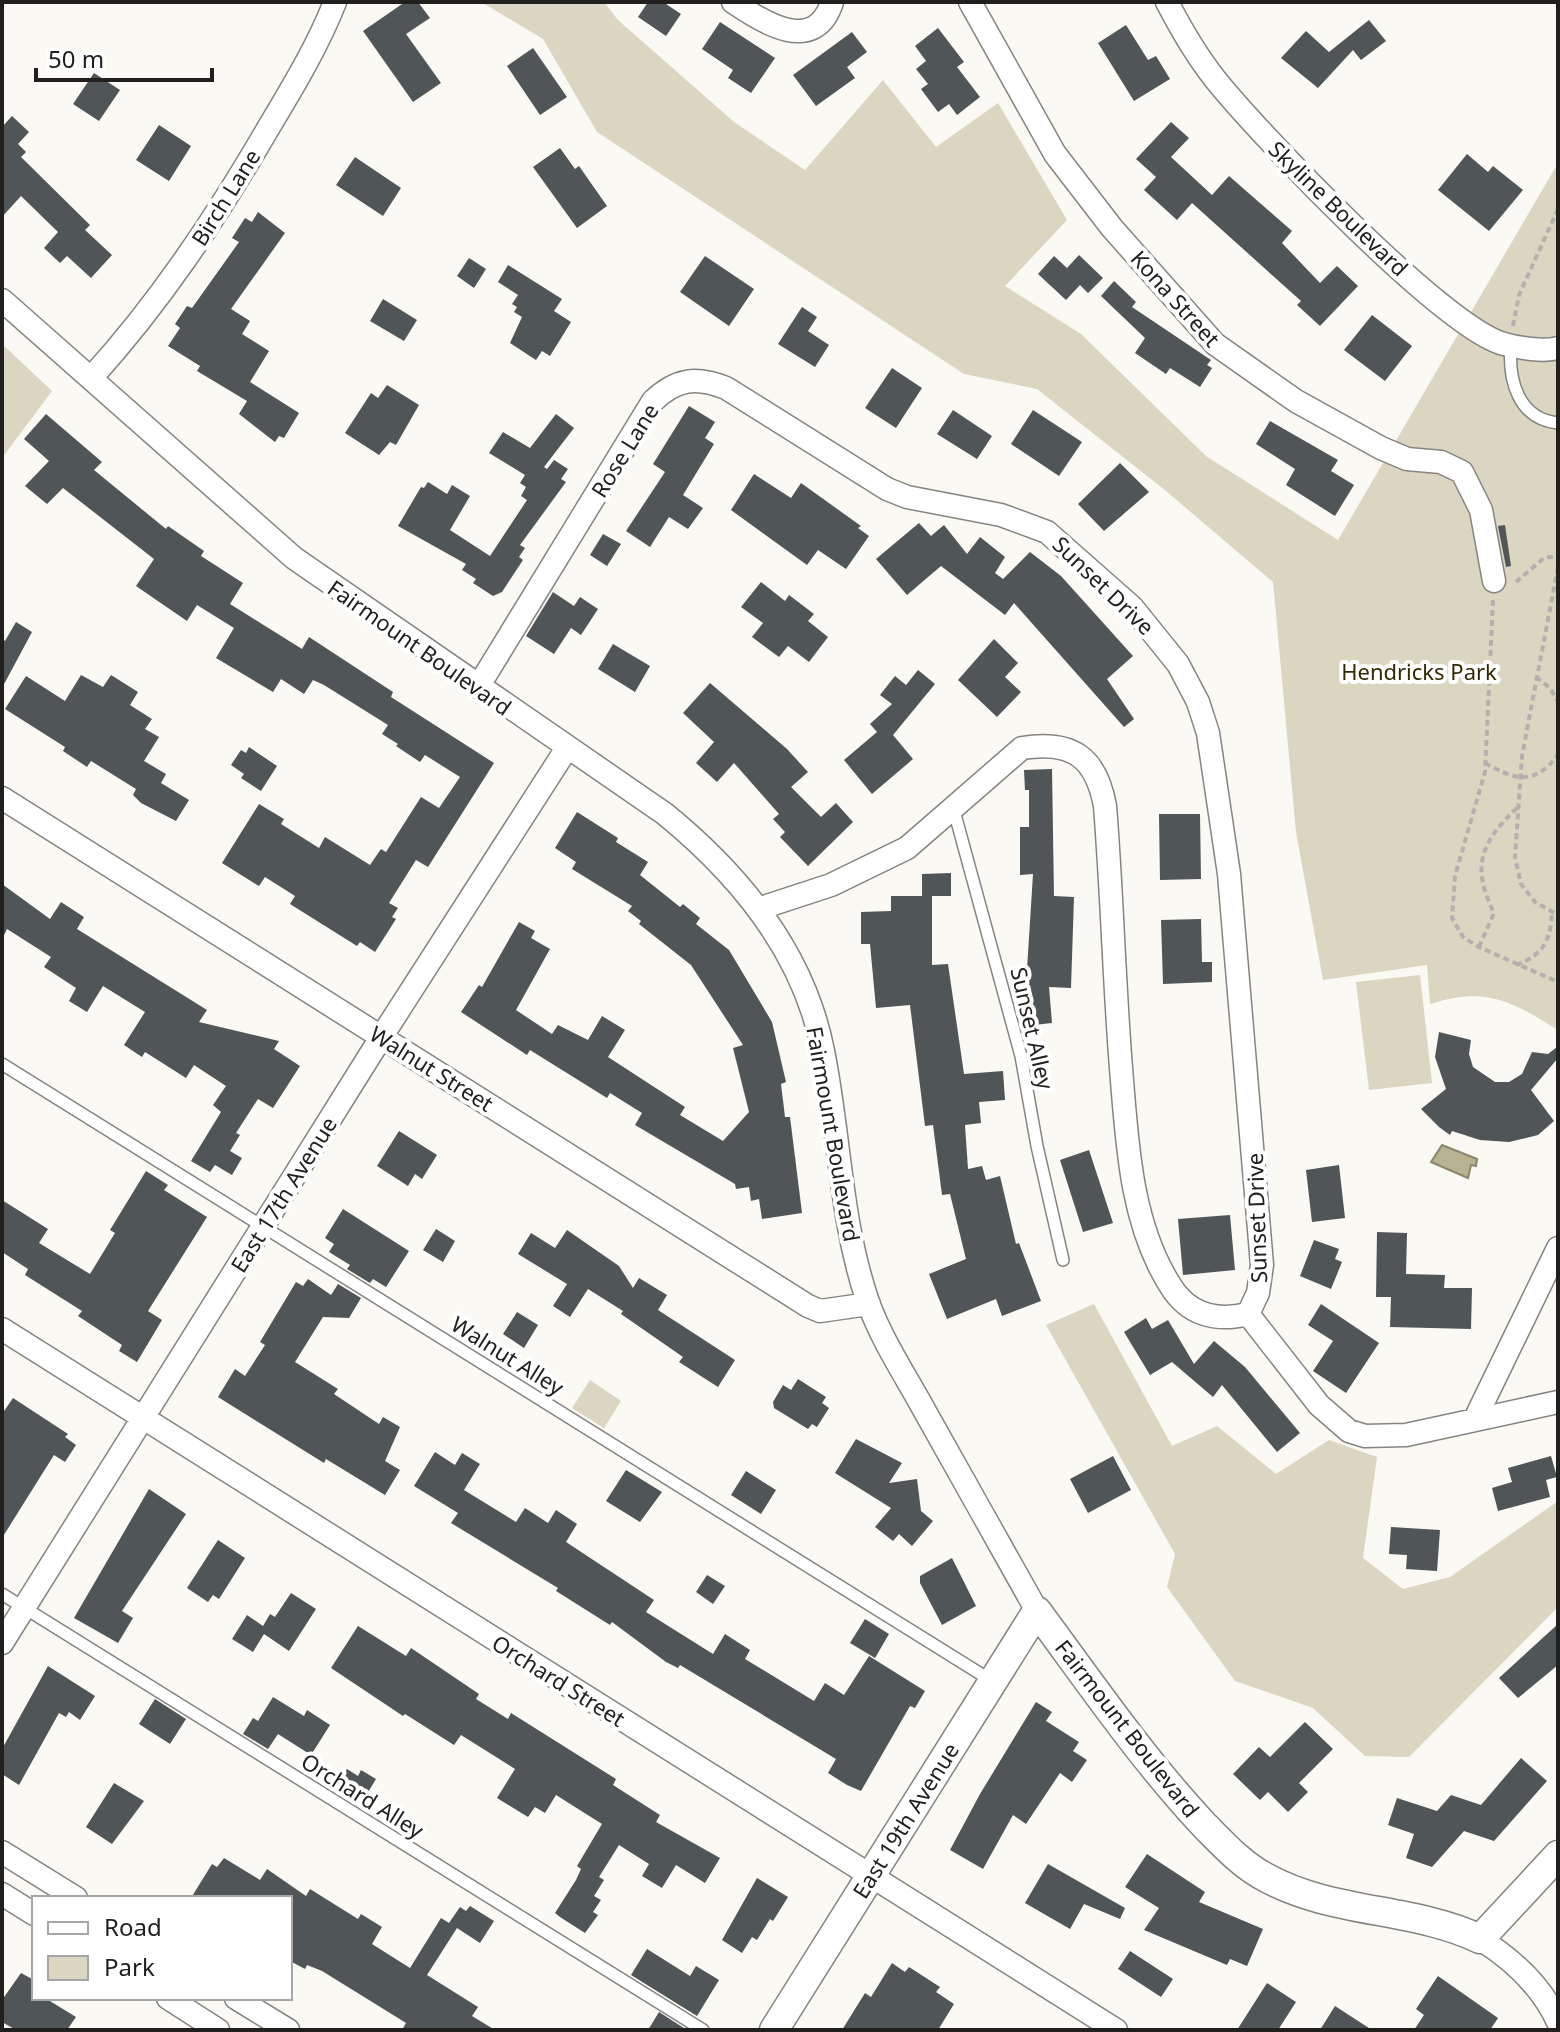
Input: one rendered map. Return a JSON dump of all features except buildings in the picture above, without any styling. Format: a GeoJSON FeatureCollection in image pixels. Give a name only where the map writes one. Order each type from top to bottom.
{"type":"FeatureCollection","features":[{"type":"Feature","properties":{"kind":"street","name":"Birch Lane"},"geometry":{"type":"LineString","coordinates":[[92,377],[151,309],[223,205],[294,84],[335,2]]}},
{"type":"Feature","properties":{"kind":"street"},"geometry":{"type":"LineString","coordinates":[[733,2],[775,28],[790,32],[805,31],[816,25],[832,2]]}},
{"type":"Feature","properties":{"kind":"street","name":"Kona Street"},"geometry":{"type":"LineString","coordinates":[[970,2],[1055,154],[1112,228],[1215,344],[1296,401],[1381,448],[1407,459],[1441,462],[1462,472],[1481,510],[1494,581]]}},
{"type":"Feature","properties":{"kind":"street","name":"Skyline Boulevard"},"geometry":{"type":"LineString","coordinates":[[1167,2],[1187,39],[1246,117],[1425,292],[1480,332],[1512,345],[1549,350],[1558,348]]}},
{"type":"Feature","properties":{"kind":"street","name":"Fairmount Boulevard"},"geometry":{"type":"LineString","coordinates":[[2,300],[294,558],[684,829],[728,871],[792,959],[818,1028],[847,1217],[869,1304],[1037,1611],[1153,1766],[1191,1810],[1244,1862],[1264,1877],[1288,1887],[1338,1903],[1453,1928],[1480,1939],[1505,1954],[1556,2010]]}},
{"type":"Feature","properties":{"kind":"street","name":"Rose Lane"},"geometry":{"type":"LineString","coordinates":[[478,687],[653,401],[667,388],[687,379],[708,380],[846,461]]}},
{"type":"Feature","properties":{"kind":"street","name":"Sunset Drive"},"geometry":{"type":"LineString","coordinates":[[758,909],[873,868],[907,848],[1022,748],[1059,748],[1088,761],[1096,770],[1106,819],[1127,1137],[1142,1224],[1171,1287],[1189,1307],[1209,1318],[1227,1320],[1248,1314],[1258,1293],[1262,1265],[1244,1030],[1214,764],[1198,702],[1161,640],[1103,578],[1047,532],[1001,515],[907,497],[878,484],[846,461]]}},
{"type":"Feature","properties":{"kind":"street","name":"East 17th Avenue"},"geometry":{"type":"LineString","coordinates":[[2,1643],[382,1036],[567,748]]}},
{"type":"Feature","properties":{"kind":"street","name":"Walnut Street"},"geometry":{"type":"LineString","coordinates":[[2,798],[808,1306],[820,1311],[869,1304]]}},
{"type":"Feature","properties":{"kind":"street"},"geometry":{"type":"LineString","coordinates":[[1475,1419],[1558,1248]]}},
{"type":"Feature","properties":{"kind":"street"},"geometry":{"type":"LineString","coordinates":[[1248,1314],[1319,1405],[1349,1431],[1382,1438],[1558,1402]]}},
{"type":"Feature","properties":{"kind":"street","name":"Orchard Street"},"geometry":{"type":"LineString","coordinates":[[2,1329],[1116,2030]]}},
{"type":"Feature","properties":{"kind":"street","name":"East 19th Avenue"},"geometry":{"type":"LineString","coordinates":[[774,2030],[1037,1611]]}},
{"type":"Feature","properties":{"kind":"street"},"geometry":{"type":"LineString","coordinates":[[2,1852],[73,1896]]}},
{"type":"Feature","properties":{"kind":"street"},"geometry":{"type":"LineString","coordinates":[[1480,1939],[1558,1855]]}},
{"type":"Feature","properties":{"kind":"street"},"geometry":{"type":"LineString","coordinates":[[2,1894],[32,1913]]}},
{"type":"Feature","properties":{"kind":"street"},"geometry":{"type":"LineString","coordinates":[[171,2000],[218,2030]]}},
{"type":"Feature","properties":{"kind":"street"},"geometry":{"type":"LineString","coordinates":[[239,2000],[288,2030]]}},
{"type":"Feature","properties":{"kind":"lane"},"geometry":{"type":"LineString","coordinates":[[1512,345],[1509,365],[1519,398],[1539,420],[1558,423]]}},
{"type":"Feature","properties":{"kind":"lane","name":"Sunset Alley"},"geometry":{"type":"LineString","coordinates":[[953,807],[1021,1056],[1037,1146],[1063,1260]]}},
{"type":"Feature","properties":{"kind":"lane","name":"Walnut Alley"},"geometry":{"type":"LineString","coordinates":[[2,1064],[993,1681]]}},
{"type":"Feature","properties":{"kind":"lane","name":"Orchard Alley"},"geometry":{"type":"LineString","coordinates":[[2,1594],[703,2030]]}},
{"type":"Feature","properties":{"kind":"path"},"geometry":{"type":"LineString","coordinates":[[1512,345],[1519,295],[1558,209]]}},
{"type":"Feature","properties":{"kind":"path"},"geometry":{"type":"LineString","coordinates":[[1558,556],[1544,558],[1512,584],[1494,581],[1485,763],[1451,901],[1452,918],[1463,937],[1516,965],[1558,982]]}},
{"type":"Feature","properties":{"kind":"path"},"geometry":{"type":"LineString","coordinates":[[1516,965],[1543,949],[1555,915],[1535,902],[1521,884],[1515,857],[1521,778],[1536,677],[1558,567]]}},
{"type":"Feature","properties":{"kind":"path"},"geometry":{"type":"LineString","coordinates":[[1536,677],[1550,688],[1558,702]]}},
{"type":"Feature","properties":{"kind":"path"},"geometry":{"type":"LineString","coordinates":[[1485,763],[1507,776],[1521,778],[1547,769],[1558,755]]}},
{"type":"Feature","properties":{"kind":"path"},"geometry":{"type":"LineString","coordinates":[[1479,947],[1494,913],[1482,882],[1486,841],[1520,805]]}},
{"type":"Feature","properties":{"kind":"green space","name":"Hendricks Park"},"geometry":{"type":"Polygon","coordinates":[[[481,2],[604,2],[618,20],[734,122],[805,170],[883,80],[936,147],[998,103],[1067,220],[1005,286],[1081,334],[1206,456],[1338,540],[1558,163],[1558,1030],[1526,1011],[1497,999],[1467,996],[1430,1004],[1427,965],[1323,980],[1296,832],[1273,582],[1166,491],[1037,389],[964,374],[597,132],[543,39],[481,2]]]}},
{"type":"Feature","properties":{"kind":"green space"},"geometry":{"type":"Polygon","coordinates":[[[2,344],[52,391],[2,458],[2,344]]]}},
{"type":"Feature","properties":{"kind":"green space"},"geometry":{"type":"Polygon","coordinates":[[[1420,975],[1432,1083],[1369,1090],[1356,982],[1420,975]]]}},
{"type":"Feature","properties":{"kind":"green space"},"geometry":{"type":"Polygon","coordinates":[[[1094,1304],[1172,1446],[1217,1426],[1276,1474],[1329,1440],[1377,1457],[1363,1558],[1403,1589],[1450,1577],[1558,1501],[1558,1607],[1409,1757],[1365,1756],[1313,1708],[1235,1681],[1167,1587],[1175,1554],[1046,1325],[1094,1304]]]}},
{"type":"Feature","properties":{"kind":"green space"},"geometry":{"type":"Polygon","coordinates":[[[590,1380],[621,1401],[604,1428],[572,1408],[590,1380]]]}},
{"type":"Feature","properties":{"kind":"shaded area"},"geometry":{"type":"Polygon","coordinates":[[[1442,1145],[1477,1159],[1476,1166],[1471,1165],[1468,1178],[1431,1162],[1442,1145]]]}}]}
